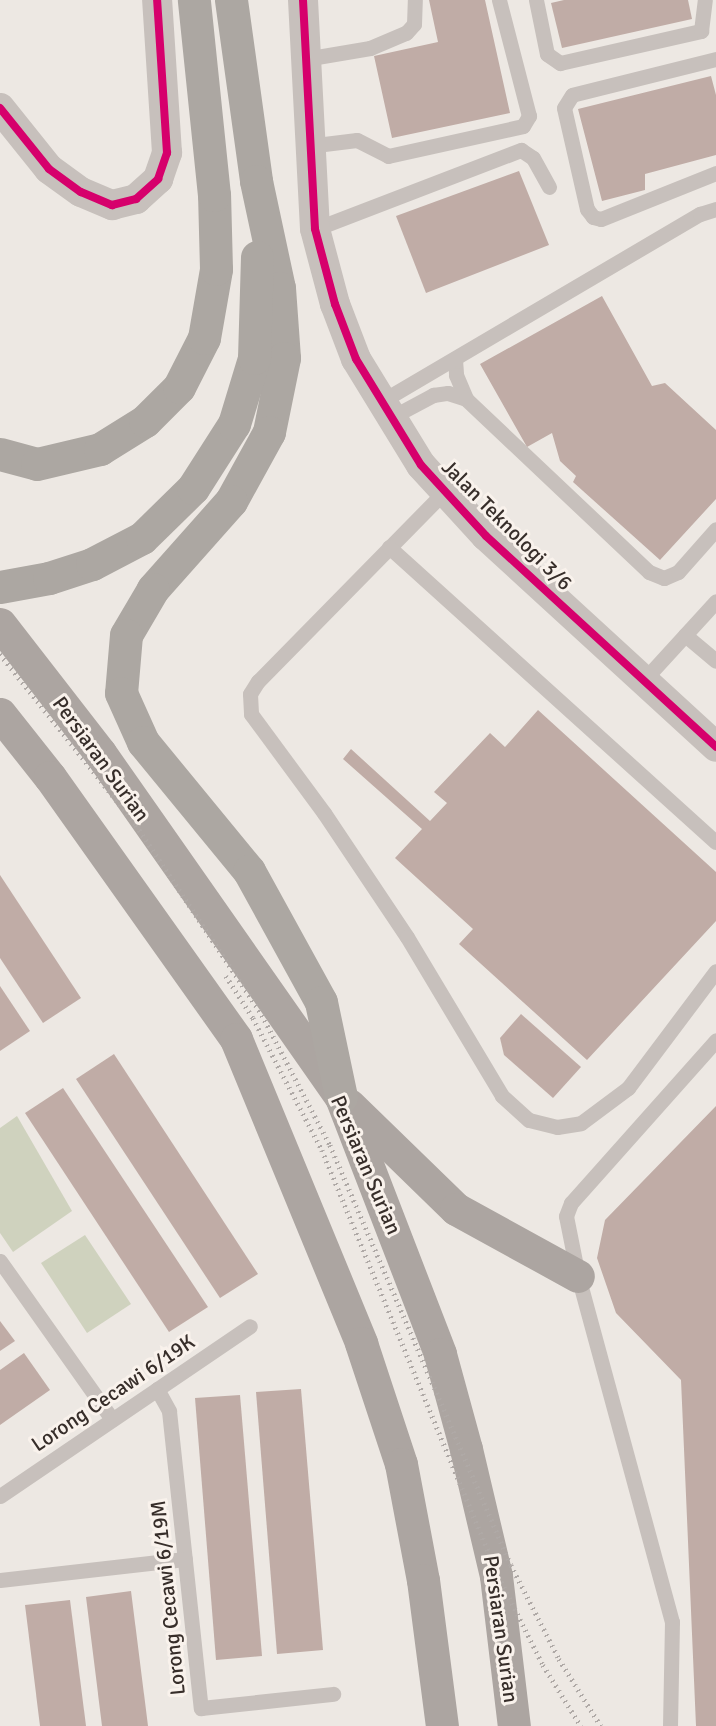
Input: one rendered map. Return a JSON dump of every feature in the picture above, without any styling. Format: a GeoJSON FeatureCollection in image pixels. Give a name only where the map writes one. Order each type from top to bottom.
{"type":"FeatureCollection","features":[{"type":"Feature","properties":{"kind":"highway"},"geometry":{"type":"LineString","coordinates":[[0,454],[37,464],[100,449],[145,421],[179,387],[204,338],[216,269],[214,195],[194,0]]}},
{"type":"Feature","properties":{"kind":"highway"},"geometry":{"type":"LineString","coordinates":[[231,0],[256,181],[279,288],[284,358],[269,432],[231,501],[153,589],[126,635],[121,693],[143,742],[249,871],[321,1002],[341,1097]]}},
{"type":"Feature","properties":{"kind":"highway"},"geometry":{"type":"LineString","coordinates":[[0,587],[49,578],[92,564],[141,538],[193,488],[234,424],[254,358],[256,181]]}},
{"type":"Feature","properties":{"kind":"main road","name":"Persiaran Surian"},"geometry":{"type":"LineString","coordinates":[[0,624],[100,753],[341,1097],[440,1354],[464,1438],[496,1576],[514,1726]]}},
{"type":"Feature","properties":{"kind":"main road"},"geometry":{"type":"LineString","coordinates":[[0,714],[50,777],[236,1039],[361,1343],[401,1464],[423,1580],[442,1726]]}},
{"type":"Feature","properties":{"kind":"main road"},"geometry":{"type":"LineString","coordinates":[[341,1097],[456,1209],[578,1276]]}},
{"type":"Feature","properties":{"kind":"street"},"geometry":{"type":"LineString","coordinates":[[0,108],[50,169],[81,192],[112,205],[136,199],[158,179],[167,153],[157,0]]}},
{"type":"Feature","properties":{"kind":"street","name":"Jalan Teknologi 3/6"},"geometry":{"type":"LineString","coordinates":[[303,0],[308,146],[315,229],[335,304],[356,358],[421,465],[486,536],[716,747]]}},
{"type":"Feature","properties":{"kind":"lane"},"geometry":{"type":"LineString","coordinates":[[305,59],[370,48],[406,33],[414,24],[415,0]]}},
{"type":"Feature","properties":{"kind":"lane"},"geometry":{"type":"LineString","coordinates":[[308,146],[357,140],[388,156],[523,126],[530,116],[499,0]]}},
{"type":"Feature","properties":{"kind":"lane"},"geometry":{"type":"LineString","coordinates":[[536,0],[547,54],[560,63],[693,34],[705,23],[709,4]]}},
{"type":"Feature","properties":{"kind":"lane"},"geometry":{"type":"LineString","coordinates":[[716,59],[572,95],[564,108],[587,209],[593,217],[601,219],[716,173]]}},
{"type":"Feature","properties":{"kind":"lane"},"geometry":{"type":"LineString","coordinates":[[315,229],[520,150],[533,158],[549,187]]}},
{"type":"Feature","properties":{"kind":"lane"},"geometry":{"type":"LineString","coordinates":[[387,409],[455,359],[700,214],[716,209]]}},
{"type":"Feature","properties":{"kind":"lane"},"geometry":{"type":"LineString","coordinates":[[455,359],[456,375],[466,399],[649,572],[664,578],[678,572],[716,529]]}},
{"type":"Feature","properties":{"kind":"lane"},"geometry":{"type":"LineString","coordinates":[[387,409],[433,395],[448,393],[466,399]]}},
{"type":"Feature","properties":{"kind":"lane"},"geometry":{"type":"LineString","coordinates":[[445,490],[258,681],[250,694],[251,714],[324,813],[400,927],[502,1096],[529,1120],[557,1127],[581,1124],[628,1088],[716,971]]}},
{"type":"Feature","properties":{"kind":"lane"},"geometry":{"type":"LineString","coordinates":[[389,547],[716,842]]}},
{"type":"Feature","properties":{"kind":"lane"},"geometry":{"type":"LineString","coordinates":[[643,681],[716,601]]}},
{"type":"Feature","properties":{"kind":"lane"},"geometry":{"type":"LineString","coordinates":[[686,635],[716,661]]}},
{"type":"Feature","properties":{"kind":"lane"},"geometry":{"type":"LineString","coordinates":[[670,1726],[672,1622],[578,1276],[567,1227],[571,1203],[716,1040]]}},
{"type":"Feature","properties":{"kind":"lane"},"geometry":{"type":"LineString","coordinates":[[0,1261],[112,1419]]}},
{"type":"Feature","properties":{"kind":"lane","name":"Lorong Cecawi 6/19K"},"geometry":{"type":"LineString","coordinates":[[0,1496],[250,1326]]}},
{"type":"Feature","properties":{"kind":"lane","name":"Lorong Cecawi 6/19M"},"geometry":{"type":"LineString","coordinates":[[157,1389],[169,1412],[201,1708],[333,1694]]}},
{"type":"Feature","properties":{"kind":"lane"},"geometry":{"type":"LineString","coordinates":[[0,1580],[185,1559]]}},
{"type":"Feature","properties":{"kind":"green space"},"geometry":{"type":"Polygon","coordinates":[[[17,1116],[72,1211],[13,1252],[0,1233],[0,1128],[17,1116]]]}},
{"type":"Feature","properties":{"kind":"green space"},"geometry":{"type":"Polygon","coordinates":[[[85,1235],[131,1304],[87,1333],[41,1263],[85,1235]]]}},
{"type":"Feature","properties":{"kind":"building"},"geometry":{"type":"Polygon","coordinates":[[[429,0],[485,0],[510,113],[392,138],[374,56],[438,42],[429,0]]]}},
{"type":"Feature","properties":{"kind":"building"},"geometry":{"type":"Polygon","coordinates":[[[564,0],[688,0],[692,19],[562,48],[551,3],[564,0]]]}},
{"type":"Feature","properties":{"kind":"building"},"geometry":{"type":"Polygon","coordinates":[[[711,76],[716,95],[716,155],[645,174],[645,190],[602,201],[578,109],[711,76]]]}},
{"type":"Feature","properties":{"kind":"building"},"geometry":{"type":"Polygon","coordinates":[[[519,171],[549,245],[426,293],[396,216],[519,171]]]}},
{"type":"Feature","properties":{"kind":"building"},"geometry":{"type":"Polygon","coordinates":[[[602,296],[652,386],[665,383],[716,430],[716,499],[660,560],[573,482],[576,476],[560,461],[552,433],[527,447],[480,364],[602,296]]]}},
{"type":"Feature","properties":{"kind":"building"},"geometry":{"type":"Polygon","coordinates":[[[538,710],[716,872],[716,921],[587,1060],[459,944],[473,929],[395,858],[422,829],[343,759],[351,749],[430,821],[447,803],[434,792],[490,733],[505,747],[538,710]]]}},
{"type":"Feature","properties":{"kind":"building"},"geometry":{"type":"Polygon","coordinates":[[[0,875],[81,998],[43,1023],[0,958],[0,875]]]}},
{"type":"Feature","properties":{"kind":"building"},"geometry":{"type":"Polygon","coordinates":[[[0,986],[30,1031],[0,1051],[0,986]]]}},
{"type":"Feature","properties":{"kind":"building"},"geometry":{"type":"Polygon","coordinates":[[[521,1014],[581,1067],[553,1098],[504,1055],[500,1038],[521,1014]]]}},
{"type":"Feature","properties":{"kind":"building"},"geometry":{"type":"Polygon","coordinates":[[[114,1054],[258,1274],[220,1298],[76,1079],[114,1054]]]}},
{"type":"Feature","properties":{"kind":"building"},"geometry":{"type":"Polygon","coordinates":[[[63,1088],[208,1307],[169,1332],[25,1113],[63,1088]]]}},
{"type":"Feature","properties":{"kind":"building"},"geometry":{"type":"Polygon","coordinates":[[[716,1106],[716,1726],[696,1726],[681,1380],[616,1313],[597,1258],[605,1220],[716,1106]]]}},
{"type":"Feature","properties":{"kind":"building"},"geometry":{"type":"Polygon","coordinates":[[[0,1321],[15,1341],[0,1351],[0,1321]]]}},
{"type":"Feature","properties":{"kind":"building"},"geometry":{"type":"Polygon","coordinates":[[[24,1353],[50,1390],[0,1425],[0,1370],[24,1353]]]}},
{"type":"Feature","properties":{"kind":"building"},"geometry":{"type":"Polygon","coordinates":[[[301,1389],[323,1650],[277,1654],[256,1392],[301,1389]]]}},
{"type":"Feature","properties":{"kind":"building"},"geometry":{"type":"Polygon","coordinates":[[[240,1395],[262,1656],[216,1660],[195,1398],[240,1395]]]}},
{"type":"Feature","properties":{"kind":"building"},"geometry":{"type":"Polygon","coordinates":[[[131,1591],[148,1726],[102,1726],[86,1597],[131,1591]]]}},
{"type":"Feature","properties":{"kind":"building"},"geometry":{"type":"Polygon","coordinates":[[[70,1600],[86,1726],[40,1726],[25,1605],[70,1600]]]}},
{"type":"Feature","properties":{"kind":"railway"},"geometry":{"type":"LineString","coordinates":[[0,654],[136,825],[262,1015],[330,1145],[511,1565],[559,1659],[601,1726]]}},
{"type":"Feature","properties":{"kind":"railway"},"geometry":{"type":"LineString","coordinates":[[226,976],[253,1018],[322,1150],[496,1571],[543,1665],[581,1726]]}},
{"type":"Feature","properties":{"kind":"cycle path"},"geometry":{"type":"LineString","coordinates":[[0,108],[49,169],[81,192],[112,205],[136,199],[158,179],[167,153],[157,0]]}},
{"type":"Feature","properties":{"kind":"cycle path"},"geometry":{"type":"LineString","coordinates":[[303,0],[315,229],[335,304],[356,359],[421,465],[486,536],[716,747]]}}]}
